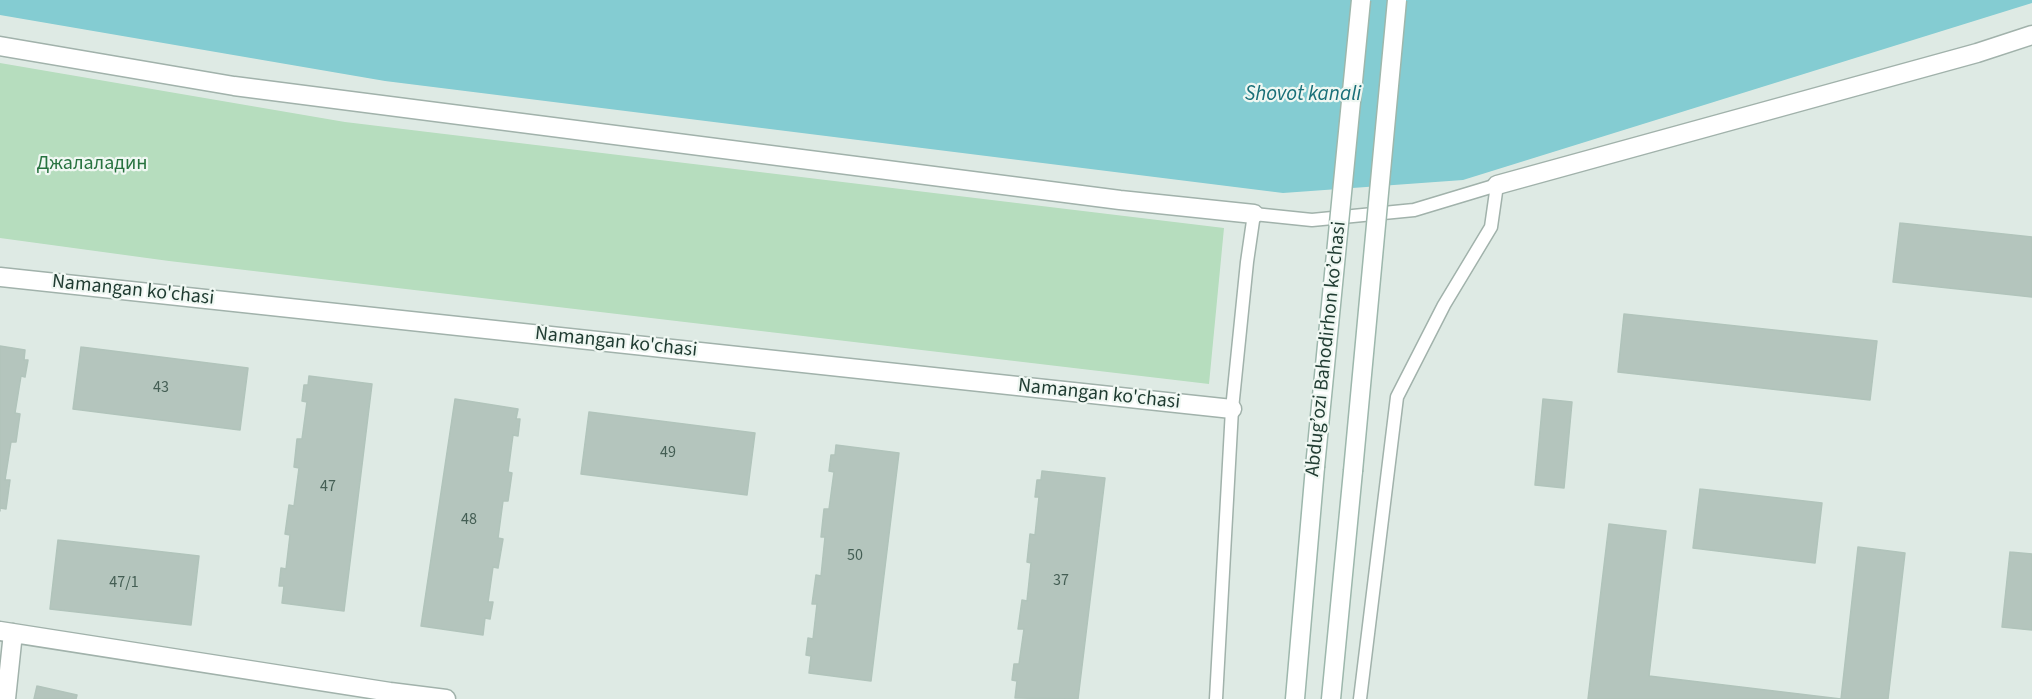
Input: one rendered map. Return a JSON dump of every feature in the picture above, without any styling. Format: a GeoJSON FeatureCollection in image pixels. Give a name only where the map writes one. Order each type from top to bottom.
{"type":"FeatureCollection","features":[{"type":"Feature","properties":{"kind":"street","name":"Abdug’ozi Bahodirhon ko’chasi"},"geometry":{"type":"LineString","coordinates":[[1294,699],[1362,0]]}},
{"type":"Feature","properties":{"kind":"street","name":"Abdug’ozi Bahodirhon ko’chasi"},"geometry":{"type":"LineString","coordinates":[[1331,699],[1397,0]]}},
{"type":"Feature","properties":{"kind":"street"},"geometry":{"type":"LineString","coordinates":[[1497,185],[1977,53],[2032,35]]}},
{"type":"Feature","properties":{"kind":"street"},"geometry":{"type":"LineString","coordinates":[[0,46],[234,86],[1120,200],[1254,214]]}},
{"type":"Feature","properties":{"kind":"street","name":"Namangan ko'chasi"},"geometry":{"type":"LineString","coordinates":[[0,277],[1232,409]]}},
{"type":"Feature","properties":{"kind":"street"},"geometry":{"type":"LineString","coordinates":[[6,699],[7,632],[390,696],[446,699]]}},
{"type":"Feature","properties":{"kind":"lane"},"geometry":{"type":"LineString","coordinates":[[1216,699],[1232,409],[1254,214],[1312,220],[1414,210],[1497,185],[1491,227],[1444,305],[1397,397],[1360,699]]}},
{"type":"Feature","properties":{"kind":"green space","name":"Джалаладин"},"geometry":{"type":"Polygon","coordinates":[[[0,63],[345,122],[1224,228],[1209,384],[169,261],[0,238],[0,63]]]}},
{"type":"Feature","properties":{"kind":"water","name":"Shovot kanali"},"geometry":{"type":"Polygon","coordinates":[[[0,0],[2032,0],[2032,3],[1463,180],[1283,193],[385,81],[0,15],[0,0]]]}},
{"type":"Feature","properties":{"kind":"building"},"geometry":{"type":"Polygon","coordinates":[[[1900,223],[2032,237],[2032,297],[1893,282],[1900,223]]]}},
{"type":"Feature","properties":{"kind":"building"},"geometry":{"type":"Polygon","coordinates":[[[1624,314],[1877,341],[1870,400],[1618,372],[1624,314]]]}},
{"type":"Feature","properties":{"kind":"building"},"geometry":{"type":"Polygon","coordinates":[[[0,346],[25,350],[24,360],[28,360],[25,377],[21,376],[15,413],[20,414],[16,442],[11,442],[5,480],[10,480],[6,509],[0,508],[0,346]]]}},
{"type":"Feature","properties":{"kind":"building"},"geometry":{"type":"Polygon","coordinates":[[[81,347],[248,368],[240,430],[73,409],[81,347]]]}},
{"type":"Feature","properties":{"kind":"building"},"geometry":{"type":"Polygon","coordinates":[[[309,376],[372,384],[344,611],[282,603],[284,586],[279,586],[281,568],[286,569],[290,535],[285,534],[289,505],[294,506],[299,468],[294,467],[297,439],[302,439],[307,402],[302,401],[304,385],[308,385],[309,376]]]}},
{"type":"Feature","properties":{"kind":"building"},"geometry":{"type":"Polygon","coordinates":[[[455,399],[518,409],[516,419],[520,419],[518,436],[513,435],[508,472],[512,473],[508,501],[503,501],[498,538],[503,539],[498,568],[493,567],[488,602],[493,602],[490,619],[485,618],[483,635],[421,626],[455,399]]]}},
{"type":"Feature","properties":{"kind":"building"},"geometry":{"type":"Polygon","coordinates":[[[1543,399],[1572,402],[1564,488],[1535,485],[1543,399]]]}},
{"type":"Feature","properties":{"kind":"building"},"geometry":{"type":"Polygon","coordinates":[[[589,412],[755,433],[747,495],[581,474],[589,412]]]}},
{"type":"Feature","properties":{"kind":"building"},"geometry":{"type":"Polygon","coordinates":[[[836,445],[899,453],[871,681],[809,673],[811,656],[806,655],[808,638],[813,639],[817,604],[812,604],[816,575],[821,576],[825,537],[821,537],[824,509],[829,509],[834,472],[829,471],[831,455],[835,455],[836,445]]]}},
{"type":"Feature","properties":{"kind":"building"},"geometry":{"type":"Polygon","coordinates":[[[1042,471],[1105,478],[1078,699],[1015,698],[1017,681],[1012,680],[1014,664],[1019,664],[1024,629],[1018,629],[1022,600],[1027,601],[1031,563],[1027,562],[1030,534],[1035,535],[1039,497],[1035,497],[1037,480],[1041,480],[1042,471]]]}},
{"type":"Feature","properties":{"kind":"building"},"geometry":{"type":"Polygon","coordinates":[[[1700,489],[1822,503],[1815,563],[1693,548],[1700,489]]]}},
{"type":"Feature","properties":{"kind":"building"},"geometry":{"type":"Polygon","coordinates":[[[1609,524],[1666,531],[1649,676],[1841,699],[1588,699],[1609,524]]]}},
{"type":"Feature","properties":{"kind":"building"},"geometry":{"type":"Polygon","coordinates":[[[58,540],[199,556],[191,625],[50,609],[58,540]]]}},
{"type":"Feature","properties":{"kind":"building"},"geometry":{"type":"Polygon","coordinates":[[[1858,547],[1905,553],[1888,699],[1841,699],[1858,547]]]}},
{"type":"Feature","properties":{"kind":"building"},"geometry":{"type":"Polygon","coordinates":[[[2010,552],[2032,554],[2032,630],[2002,627],[2010,552]]]}},
{"type":"Feature","properties":{"kind":"building"},"geometry":{"type":"Polygon","coordinates":[[[37,686],[77,695],[76,699],[34,699],[37,686]]]}}]}
